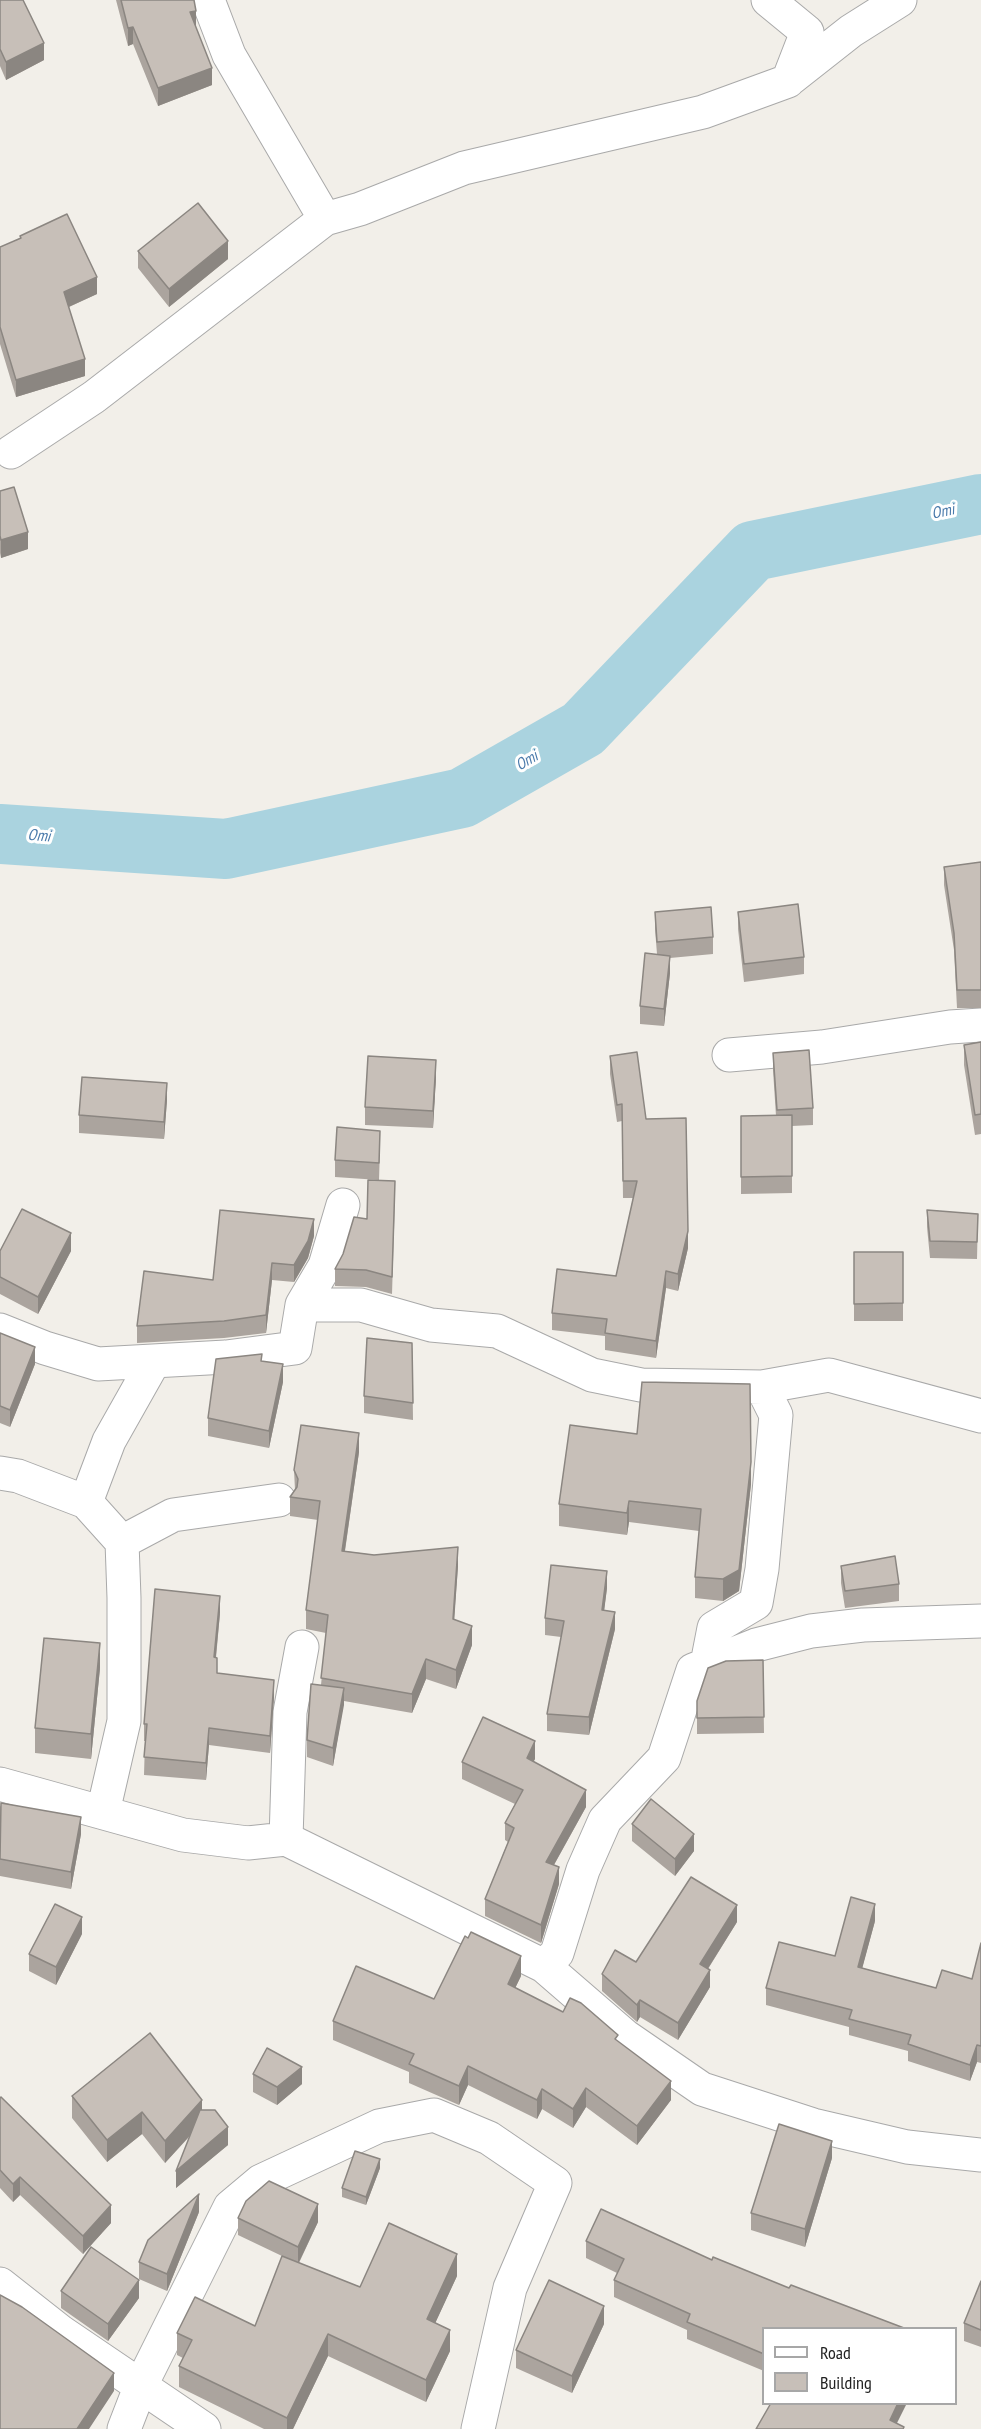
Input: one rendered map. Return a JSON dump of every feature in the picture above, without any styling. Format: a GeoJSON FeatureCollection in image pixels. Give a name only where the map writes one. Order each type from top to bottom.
{"type":"FeatureCollection","features":[{"type":"Feature","properties":{"kind":"street"},"geometry":{"type":"LineString","coordinates":[[208,0],[229,55],[325,219]]}},
{"type":"Feature","properties":{"kind":"street"},"geometry":{"type":"LineString","coordinates":[[768,0],[807,32],[788,81]]}},
{"type":"Feature","properties":{"kind":"street"},"geometry":{"type":"LineString","coordinates":[[12,452],[94,397],[325,219],[360,209],[464,168],[703,112],[788,81],[850,31],[900,0]]}},
{"type":"Feature","properties":{"kind":"street"},"geometry":{"type":"LineString","coordinates":[[729,1055],[822,1047],[950,1027],[981,1025]]}},
{"type":"Feature","properties":{"kind":"street"},"geometry":{"type":"LineString","coordinates":[[0,1330],[45,1348],[98,1364],[153,1363],[295,1348],[302,1305],[325,1266],[342,1205]]}},
{"type":"Feature","properties":{"kind":"street"},"geometry":{"type":"LineString","coordinates":[[302,1305],[361,1305],[431,1325],[497,1331],[592,1375],[641,1385],[762,1387],[829,1375],[981,1416]]}},
{"type":"Feature","properties":{"kind":"street"},"geometry":{"type":"LineString","coordinates":[[87,1502],[109,1441],[153,1363]]}},
{"type":"Feature","properties":{"kind":"street"},"geometry":{"type":"LineString","coordinates":[[707,1664],[714,1628],[756,1603],[762,1569],[777,1415],[762,1387]]}},
{"type":"Feature","properties":{"kind":"street"},"geometry":{"type":"LineString","coordinates":[[0,1473],[18,1476],[87,1502],[122,1542],[124,1721],[103,1812]]}},
{"type":"Feature","properties":{"kind":"street"},"geometry":{"type":"LineString","coordinates":[[122,1542],[173,1515],[279,1500]]}},
{"type":"Feature","properties":{"kind":"street"},"geometry":{"type":"LineString","coordinates":[[544,1966],[557,1953],[583,1870],[605,1820],[664,1758],[693,1670],[756,1645],[811,1631],[862,1625],[981,1621]]}},
{"type":"Feature","properties":{"kind":"street"},"geometry":{"type":"LineString","coordinates":[[286,1839],[290,1712],[302,1647]]}},
{"type":"Feature","properties":{"kind":"street"},"geometry":{"type":"LineString","coordinates":[[0,1784],[183,1835],[248,1843],[286,1839],[544,1966],[625,2036],[702,2089],[813,2125],[907,2146],[981,2156]]}},
{"type":"Feature","properties":{"kind":"street"},"geometry":{"type":"LineString","coordinates":[[124,2429],[141,2385],[230,2207],[261,2181],[379,2126],[434,2115],[489,2138],[555,2183],[510,2288],[478,2429]]}},
{"type":"Feature","properties":{"kind":"street"},"geometry":{"type":"LineString","coordinates":[[0,2284],[61,2332],[204,2429]]}},
{"type":"Feature","properties":{"kind":"building"},"geometry":{"type":"Polygon","coordinates":[[[0,0],[23,0],[44,43],[6,62],[0,49],[0,0]]]}},
{"type":"Feature","properties":{"kind":"building"},"geometry":{"type":"Polygon","coordinates":[[[121,0],[194,0],[196,11],[190,12],[212,68],[158,88],[133,27],[128,28],[121,0]]]}},
{"type":"Feature","properties":{"kind":"building"},"geometry":{"type":"Polygon","coordinates":[[[198,203],[228,241],[169,289],[138,251],[198,203]]]}},
{"type":"Feature","properties":{"kind":"building"},"geometry":{"type":"Polygon","coordinates":[[[67,214],[97,277],[64,292],[85,359],[16,380],[0,327],[0,247],[67,214]]]}},
{"type":"Feature","properties":{"kind":"building"},"geometry":{"type":"Polygon","coordinates":[[[14,487],[28,532],[1,540],[0,491],[14,487]]]}},
{"type":"Feature","properties":{"kind":"building"},"geometry":{"type":"Polygon","coordinates":[[[981,862],[981,990],[957,990],[954,933],[944,867],[981,862]]]}},
{"type":"Feature","properties":{"kind":"building"},"geometry":{"type":"Polygon","coordinates":[[[798,904],[804,957],[744,964],[738,912],[798,904]]]}},
{"type":"Feature","properties":{"kind":"building"},"geometry":{"type":"Polygon","coordinates":[[[711,907],[713,937],[657,942],[655,912],[711,907]]]}},
{"type":"Feature","properties":{"kind":"building"},"geometry":{"type":"Polygon","coordinates":[[[645,953],[670,956],[664,1009],[640,1006],[645,953]]]}},
{"type":"Feature","properties":{"kind":"building"},"geometry":{"type":"Polygon","coordinates":[[[981,1042],[981,1114],[975,1115],[964,1045],[981,1042]]]}},
{"type":"Feature","properties":{"kind":"building"},"geometry":{"type":"Polygon","coordinates":[[[809,1050],[813,1108],[777,1110],[773,1053],[809,1050]]]}},
{"type":"Feature","properties":{"kind":"building"},"geometry":{"type":"Polygon","coordinates":[[[637,1052],[646,1119],[686,1118],[688,1231],[678,1274],[666,1271],[656,1341],[605,1333],[607,1319],[552,1313],[557,1269],[616,1276],[637,1181],[623,1181],[622,1104],[617,1105],[610,1056],[637,1052]]]}},
{"type":"Feature","properties":{"kind":"building"},"geometry":{"type":"Polygon","coordinates":[[[368,1056],[436,1060],[433,1111],[365,1107],[368,1056]]]}},
{"type":"Feature","properties":{"kind":"building"},"geometry":{"type":"Polygon","coordinates":[[[82,1077],[167,1083],[164,1122],[79,1115],[82,1077]]]}},
{"type":"Feature","properties":{"kind":"building"},"geometry":{"type":"Polygon","coordinates":[[[792,1115],[792,1176],[741,1177],[741,1116],[792,1115]]]}},
{"type":"Feature","properties":{"kind":"building"},"geometry":{"type":"Polygon","coordinates":[[[337,1127],[380,1131],[379,1163],[335,1160],[337,1127]]]}},
{"type":"Feature","properties":{"kind":"building"},"geometry":{"type":"Polygon","coordinates":[[[368,1180],[395,1181],[392,1277],[366,1270],[335,1269],[343,1254],[354,1217],[367,1219],[368,1180]]]}},
{"type":"Feature","properties":{"kind":"building"},"geometry":{"type":"Polygon","coordinates":[[[22,1209],[71,1233],[38,1297],[0,1277],[0,1251],[22,1209]]]}},
{"type":"Feature","properties":{"kind":"building"},"geometry":{"type":"Polygon","coordinates":[[[220,1210],[314,1219],[308,1241],[294,1265],[272,1263],[266,1315],[224,1321],[137,1326],[144,1271],[213,1280],[220,1210]]]}},
{"type":"Feature","properties":{"kind":"building"},"geometry":{"type":"Polygon","coordinates":[[[927,1210],[978,1214],[977,1242],[930,1241],[927,1210]]]}},
{"type":"Feature","properties":{"kind":"building"},"geometry":{"type":"Polygon","coordinates":[[[854,1252],[903,1252],[903,1303],[854,1304],[854,1252]]]}},
{"type":"Feature","properties":{"kind":"building"},"geometry":{"type":"Polygon","coordinates":[[[0,1333],[35,1347],[10,1410],[0,1406],[0,1333]]]}},
{"type":"Feature","properties":{"kind":"building"},"geometry":{"type":"Polygon","coordinates":[[[367,1338],[412,1343],[413,1403],[364,1396],[367,1338]]]}},
{"type":"Feature","properties":{"kind":"building"},"geometry":{"type":"Polygon","coordinates":[[[262,1354],[261,1361],[283,1364],[269,1431],[208,1418],[216,1359],[262,1354]]]}},
{"type":"Feature","properties":{"kind":"building"},"geometry":{"type":"Polygon","coordinates":[[[642,1382],[750,1384],[751,1462],[739,1570],[723,1579],[695,1577],[701,1509],[629,1501],[627,1513],[559,1504],[570,1425],[637,1434],[642,1382]]]}},
{"type":"Feature","properties":{"kind":"building"},"geometry":{"type":"Polygon","coordinates":[[[301,1425],[359,1433],[342,1551],[374,1555],[458,1547],[453,1619],[472,1626],[456,1670],[426,1659],[412,1694],[321,1678],[328,1615],[306,1610],[320,1501],[290,1497],[297,1487],[298,1479],[294,1470],[301,1425]]]}},
{"type":"Feature","properties":{"kind":"building"},"geometry":{"type":"Polygon","coordinates":[[[895,1556],[899,1584],[845,1591],[841,1566],[895,1556]]]}},
{"type":"Feature","properties":{"kind":"building"},"geometry":{"type":"Polygon","coordinates":[[[551,1565],[607,1571],[602,1610],[615,1612],[589,1717],[547,1714],[564,1621],[545,1618],[551,1565]]]}},
{"type":"Feature","properties":{"kind":"building"},"geometry":{"type":"Polygon","coordinates":[[[155,1589],[220,1596],[214,1657],[217,1658],[217,1673],[274,1680],[270,1736],[209,1728],[206,1763],[144,1757],[147,1724],[144,1724],[155,1589]]]}},
{"type":"Feature","properties":{"kind":"building"},"geometry":{"type":"Polygon","coordinates":[[[44,1638],[100,1643],[91,1734],[35,1728],[44,1638]]]}},
{"type":"Feature","properties":{"kind":"building"},"geometry":{"type":"Polygon","coordinates":[[[763,1660],[764,1717],[697,1718],[697,1701],[708,1668],[726,1661],[763,1660]]]}},
{"type":"Feature","properties":{"kind":"building"},"geometry":{"type":"Polygon","coordinates":[[[311,1684],[344,1688],[333,1748],[307,1740],[311,1684]]]}},
{"type":"Feature","properties":{"kind":"building"},"geometry":{"type":"Polygon","coordinates":[[[483,1717],[535,1741],[527,1758],[586,1790],[546,1862],[559,1867],[541,1925],[485,1899],[514,1828],[505,1823],[523,1790],[462,1762],[483,1717]]]}},
{"type":"Feature","properties":{"kind":"building"},"geometry":{"type":"Polygon","coordinates":[[[651,1799],[694,1834],[675,1859],[632,1824],[651,1799]]]}},
{"type":"Feature","properties":{"kind":"building"},"geometry":{"type":"Polygon","coordinates":[[[1,1803],[81,1817],[71,1872],[0,1859],[1,1803]]]}},
{"type":"Feature","properties":{"kind":"building"},"geometry":{"type":"Polygon","coordinates":[[[691,1877],[737,1905],[700,1964],[710,1970],[678,2023],[640,2000],[637,2005],[602,1974],[615,1950],[636,1962],[691,1877]]]}},
{"type":"Feature","properties":{"kind":"building"},"geometry":{"type":"Polygon","coordinates":[[[851,1897],[875,1904],[858,1967],[936,1988],[942,1970],[972,1979],[981,1943],[981,2046],[977,2045],[970,2065],[908,2044],[911,2035],[849,2019],[852,2010],[766,1988],[779,1942],[835,1956],[851,1897]]]}},
{"type":"Feature","properties":{"kind":"building"},"geometry":{"type":"Polygon","coordinates":[[[55,1904],[82,1917],[56,1967],[29,1954],[55,1904]]]}},
{"type":"Feature","properties":{"kind":"building"},"geometry":{"type":"Polygon","coordinates":[[[471,1932],[521,1956],[508,1984],[563,2012],[570,1998],[581,2003],[618,2035],[615,2039],[671,2081],[637,2126],[586,2088],[573,2109],[542,2089],[537,2100],[468,2066],[459,2086],[409,2064],[414,2054],[333,2021],[356,1966],[434,1999],[465,1936],[468,1938],[471,1932]]]}},
{"type":"Feature","properties":{"kind":"building"},"geometry":{"type":"Polygon","coordinates":[[[150,2033],[202,2100],[165,2141],[142,2112],[107,2140],[72,2096],[150,2033]]]}},
{"type":"Feature","properties":{"kind":"building"},"geometry":{"type":"Polygon","coordinates":[[[267,2048],[302,2067],[277,2087],[253,2074],[267,2048]]]}},
{"type":"Feature","properties":{"kind":"building"},"geometry":{"type":"Polygon","coordinates":[[[1,2097],[111,2205],[83,2236],[20,2177],[13,2184],[0,2170],[1,2097]]]}},
{"type":"Feature","properties":{"kind":"building"},"geometry":{"type":"Polygon","coordinates":[[[200,2110],[215,2110],[228,2127],[176,2171],[200,2110]]]}},
{"type":"Feature","properties":{"kind":"building"},"geometry":{"type":"Polygon","coordinates":[[[779,2124],[832,2141],[805,2229],[751,2213],[779,2124]]]}},
{"type":"Feature","properties":{"kind":"building"},"geometry":{"type":"Polygon","coordinates":[[[355,2151],[380,2159],[366,2197],[342,2188],[355,2151]]]}},
{"type":"Feature","properties":{"kind":"building"},"geometry":{"type":"Polygon","coordinates":[[[269,2181],[318,2204],[298,2247],[238,2218],[246,2201],[269,2181]]]}},
{"type":"Feature","properties":{"kind":"building"},"geometry":{"type":"Polygon","coordinates":[[[199,2194],[167,2274],[139,2262],[148,2240],[199,2194]]]}},
{"type":"Feature","properties":{"kind":"building"},"geometry":{"type":"Polygon","coordinates":[[[601,2209],[712,2260],[713,2257],[789,2288],[791,2285],[901,2327],[762,2327],[762,2353],[687,2322],[690,2314],[614,2280],[624,2259],[586,2241],[601,2209]]]}},
{"type":"Feature","properties":{"kind":"building"},"geometry":{"type":"Polygon","coordinates":[[[389,2223],[457,2254],[427,2319],[450,2330],[426,2380],[328,2334],[287,2418],[179,2366],[192,2340],[177,2333],[195,2297],[255,2326],[282,2256],[360,2287],[389,2223]]]}},
{"type":"Feature","properties":{"kind":"building"},"geometry":{"type":"Polygon","coordinates":[[[91,2247],[139,2280],[108,2324],[61,2291],[91,2247]]]}},
{"type":"Feature","properties":{"kind":"building"},"geometry":{"type":"Polygon","coordinates":[[[549,2280],[604,2306],[572,2376],[516,2350],[549,2280]]]}},
{"type":"Feature","properties":{"kind":"building"},"geometry":{"type":"Polygon","coordinates":[[[981,2281],[981,2330],[964,2323],[981,2281]]]}},
{"type":"Feature","properties":{"kind":"building"},"geometry":{"type":"Polygon","coordinates":[[[0,2295],[22,2307],[114,2373],[77,2429],[0,2429],[0,2295]]]}},
{"type":"Feature","properties":{"kind":"building"},"geometry":{"type":"Polygon","coordinates":[[[770,2405],[897,2405],[890,2420],[904,2427],[903,2429],[756,2429],[770,2405]]]}},
{"type":"Feature","properties":{"kind":"waterway","name":"Omi"},"geometry":{"type":"LineString","coordinates":[[0,834],[226,849],[462,798],[583,729],[753,551],[981,504]]}}]}
